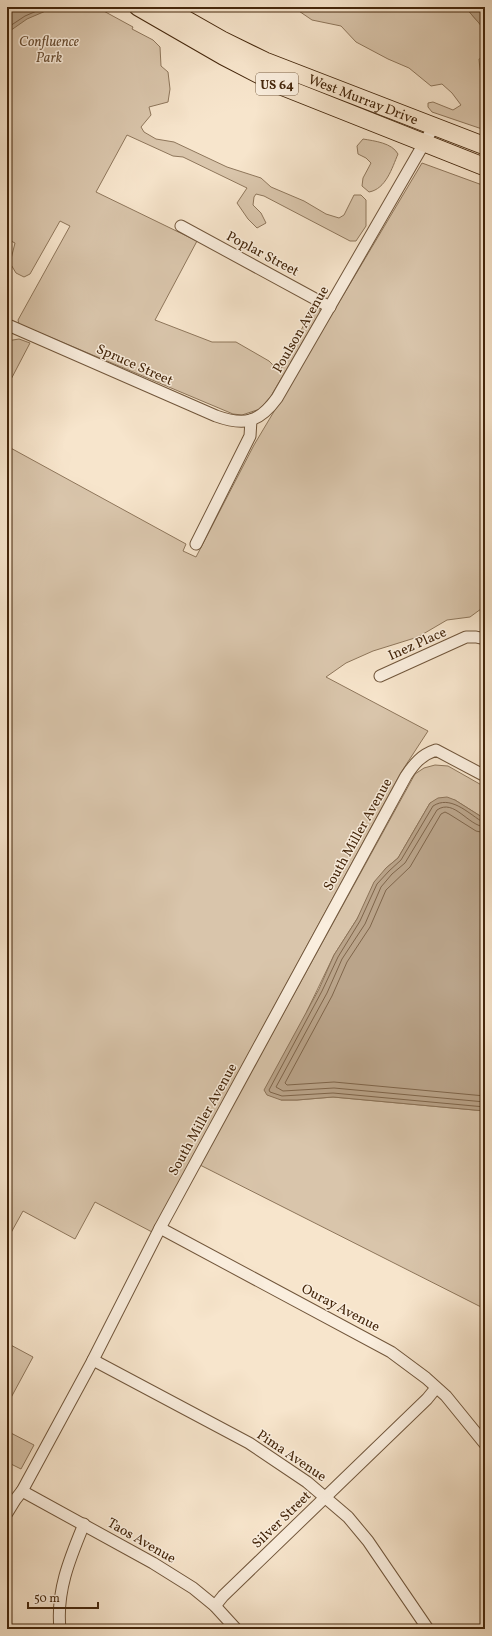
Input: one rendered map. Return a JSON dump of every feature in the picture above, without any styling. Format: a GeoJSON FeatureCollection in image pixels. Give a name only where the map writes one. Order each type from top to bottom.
{"type":"FeatureCollection","features":[{"type":"Feature","properties":{"kind":"highway","name":"West Murray Drive"},"geometry":{"type":"LineString","coordinates":[[138,7],[223,56],[273,82],[424,143]]}},
{"type":"Feature","properties":{"kind":"highway","name":"West Murray Drive"},"geometry":{"type":"LineString","coordinates":[[164,7],[222,40],[265,61],[434,126]]}},
{"type":"Feature","properties":{"kind":"highway","name":"US 64"},"geometry":{"type":"LineString","coordinates":[[434,126],[485,146]]}},
{"type":"Feature","properties":{"kind":"highway","name":"US 64"},"geometry":{"type":"LineString","coordinates":[[424,143],[485,167]]}},
{"type":"Feature","properties":{"kind":"street","name":"Poulson Avenue"},"geometry":{"type":"LineString","coordinates":[[251,420],[265,412],[277,398],[434,126]]}},
{"type":"Feature","properties":{"kind":"street","name":"Poplar Street"},"geometry":{"type":"LineString","coordinates":[[181,226],[330,307]]}},
{"type":"Feature","properties":{"kind":"street","name":"Spruce Street"},"geometry":{"type":"LineString","coordinates":[[8,326],[216,416],[236,422],[251,420]]}},
{"type":"Feature","properties":{"kind":"street"},"geometry":{"type":"LineString","coordinates":[[196,544],[250,436],[252,428],[251,420]]}},
{"type":"Feature","properties":{"kind":"street","name":"Inez Place"},"geometry":{"type":"LineString","coordinates":[[380,676],[466,638],[476,637],[485,639]]}},
{"type":"Feature","properties":{"kind":"street","name":"South Miller Avenue"},"geometry":{"type":"LineString","coordinates":[[7,1513],[22,1491],[93,1360],[160,1228],[406,776],[419,758],[436,750],[485,776]]}},
{"type":"Feature","properties":{"kind":"street","name":"Ouray Avenue"},"geometry":{"type":"LineString","coordinates":[[160,1228],[391,1352],[436,1388],[456,1408],[485,1444]]}},
{"type":"Feature","properties":{"kind":"street","name":"Pima Avenue"},"geometry":{"type":"LineString","coordinates":[[93,1360],[249,1444],[284,1465],[326,1497],[348,1517],[368,1541],[428,1629]]}},
{"type":"Feature","properties":{"kind":"street","name":"Silver Street"},"geometry":{"type":"LineString","coordinates":[[215,1606],[223,1596],[427,1399],[436,1388]]}},
{"type":"Feature","properties":{"kind":"street","name":"Taos Avenue"},"geometry":{"type":"LineString","coordinates":[[22,1491],[154,1563],[193,1588],[215,1606],[236,1629]]}},
{"type":"Feature","properties":{"kind":"street"},"geometry":{"type":"LineString","coordinates":[[60,1629],[59,1608],[64,1579],[84,1524]]}},
{"type":"Feature","properties":{"kind":"green space","name":"Confluence Park"},"geometry":{"type":"Polygon","coordinates":[[[7,7],[99,7],[100,9],[133,27],[132,29],[153,40],[160,47],[161,66],[168,72],[170,89],[168,102],[149,107],[151,115],[141,127],[144,132],[156,139],[174,142],[227,167],[261,178],[271,187],[304,201],[326,214],[339,218],[344,215],[354,195],[361,195],[366,200],[366,226],[356,241],[350,241],[264,196],[256,194],[253,205],[261,213],[266,223],[257,228],[248,219],[237,203],[247,188],[183,157],[173,156],[127,135],[96,192],[197,241],[155,320],[212,342],[236,342],[269,361],[278,370],[281,369],[311,311],[316,307],[320,308],[320,312],[271,396],[260,409],[242,415],[233,414],[19,324],[18,320],[70,226],[60,221],[30,274],[24,277],[16,273],[10,263],[15,243],[11,241],[7,243],[7,7]]]}},
{"type":"Feature","properties":{"kind":"green space"},"geometry":{"type":"Polygon","coordinates":[[[293,7],[465,7],[485,30],[485,57],[479,59],[480,70],[485,72],[485,130],[432,112],[428,107],[428,103],[433,102],[453,110],[461,105],[452,93],[442,84],[431,86],[409,68],[356,42],[341,26],[312,20],[293,7]]]}},
{"type":"Feature","properties":{"kind":"green space"},"geometry":{"type":"Polygon","coordinates":[[[363,139],[392,147],[398,154],[388,177],[380,187],[369,192],[362,186],[363,178],[371,163],[366,158],[358,154],[357,146],[363,139]]]}},
{"type":"Feature","properties":{"kind":"green space"},"geometry":{"type":"Polygon","coordinates":[[[422,163],[485,186],[485,606],[470,617],[447,620],[418,637],[373,651],[346,663],[326,677],[428,731],[400,774],[152,1232],[95,1202],[75,1239],[23,1211],[7,1240],[7,446],[186,544],[183,551],[196,557],[254,445],[422,163]]]}},
{"type":"Feature","properties":{"kind":"green space"},"geometry":{"type":"Polygon","coordinates":[[[19,339],[30,343],[7,387],[7,341],[19,339]]]}},
{"type":"Feature","properties":{"kind":"green space"},"geometry":{"type":"Polygon","coordinates":[[[435,765],[448,766],[485,787],[485,819],[455,800],[430,803],[398,858],[386,868],[357,919],[334,955],[307,1011],[281,1100],[333,1097],[485,1111],[485,1309],[200,1165],[415,774],[424,768],[435,765]]]}},
{"type":"Feature","properties":{"kind":"green space"},"geometry":{"type":"Polygon","coordinates":[[[7,1343],[33,1357],[7,1405],[7,1343]]]}},
{"type":"Feature","properties":{"kind":"green space"},"geometry":{"type":"Polygon","coordinates":[[[7,1431],[34,1445],[21,1469],[7,1462],[7,1431]]]}},
{"type":"Feature","properties":{"kind":"water"},"geometry":{"type":"Polygon","coordinates":[[[7,7],[55,7],[27,19],[7,33],[7,7]]]}},
{"type":"Feature","properties":{"kind":"water"},"geometry":{"type":"Polygon","coordinates":[[[465,7],[485,7],[485,30],[465,7]]]}},
{"type":"Feature","properties":{"kind":"water"},"geometry":{"type":"Polygon","coordinates":[[[447,797],[455,800],[485,819],[485,1111],[333,1097],[281,1100],[267,1095],[264,1090],[319,989],[334,955],[357,919],[374,882],[386,868],[398,858],[430,803],[438,798],[447,797]]]}}]}
